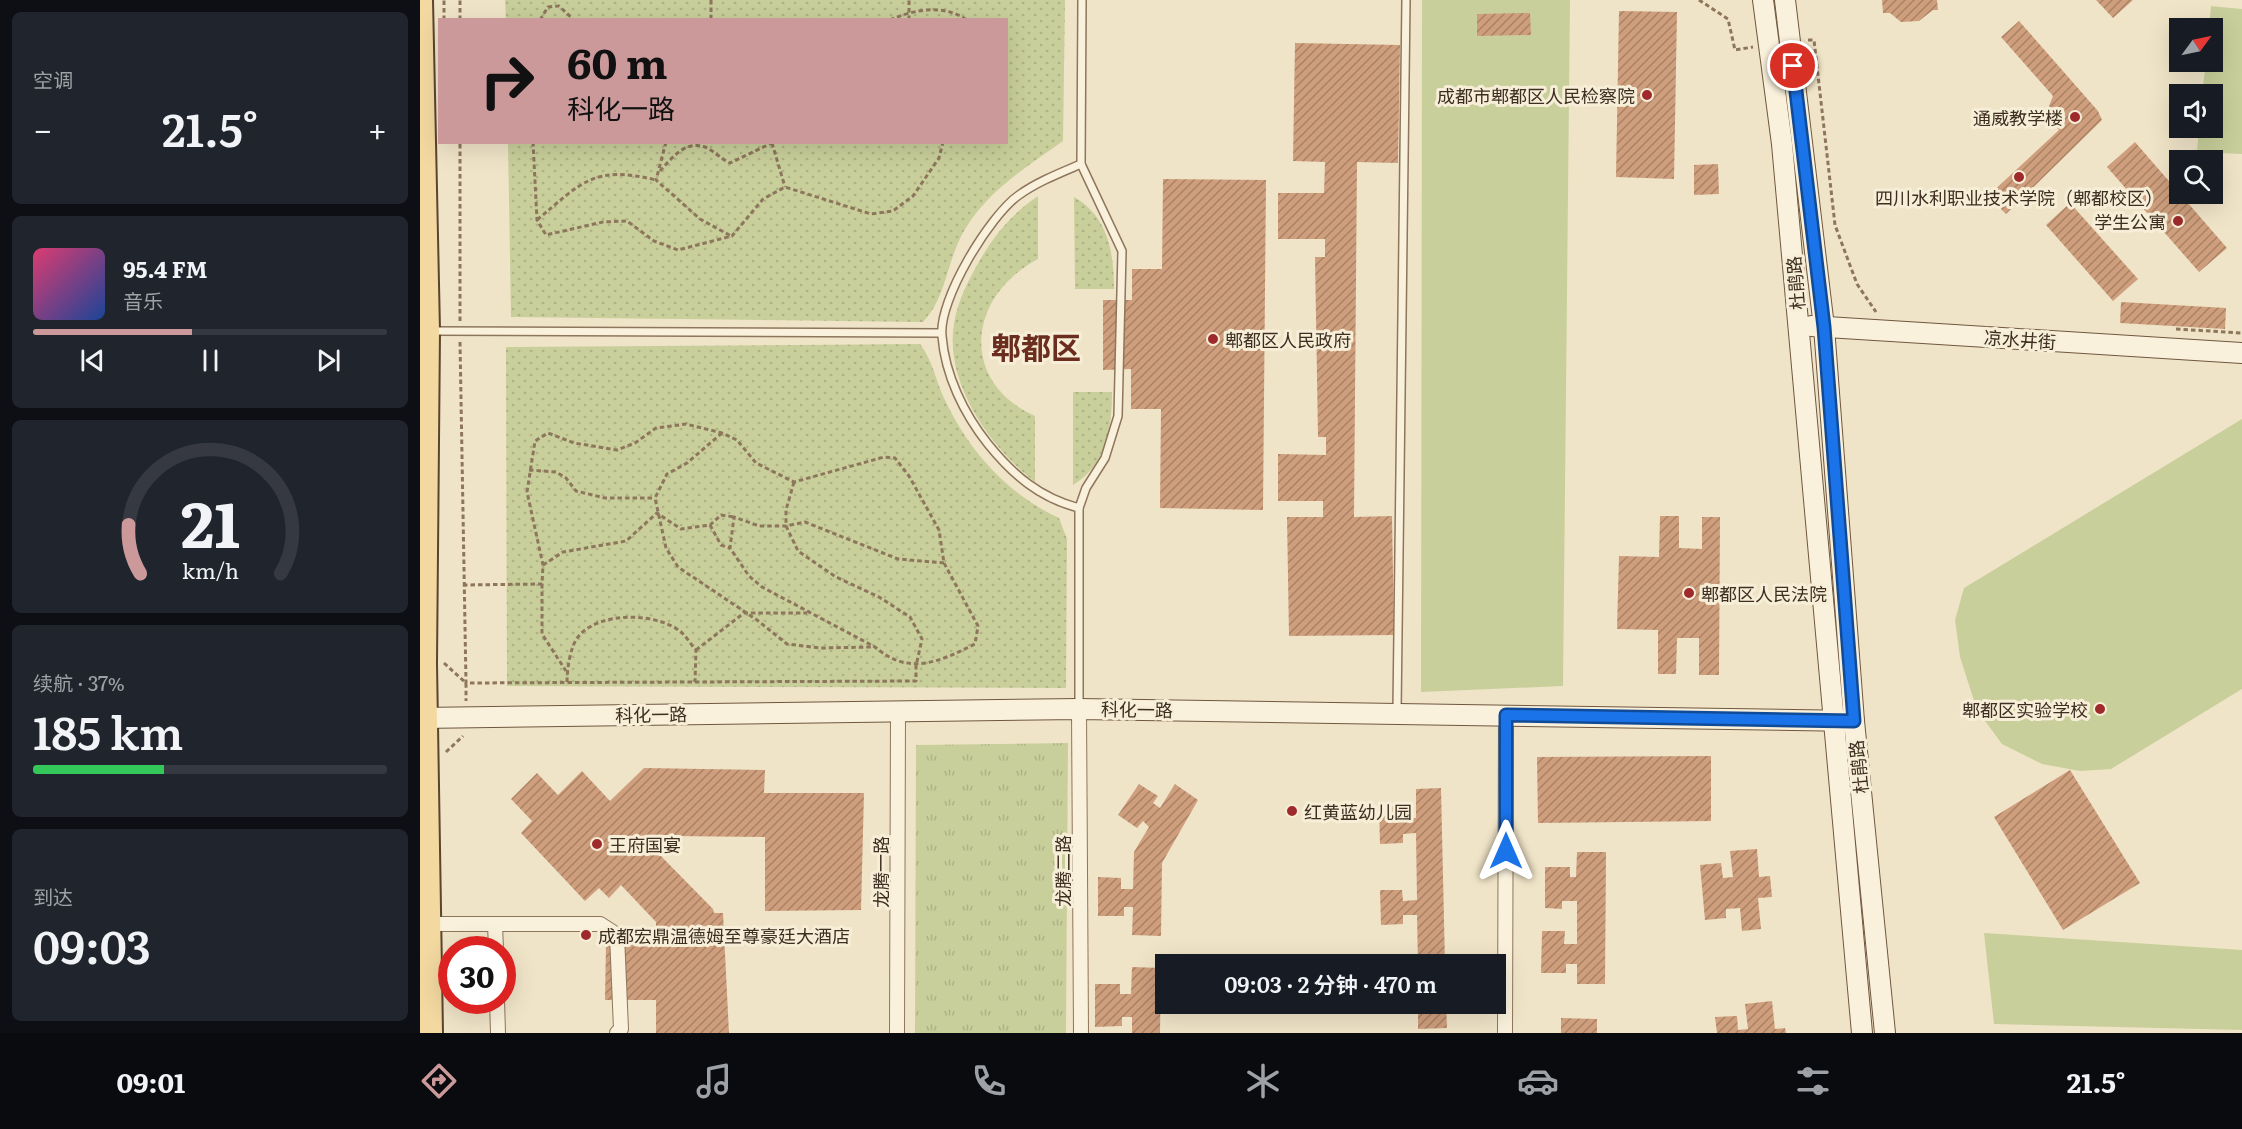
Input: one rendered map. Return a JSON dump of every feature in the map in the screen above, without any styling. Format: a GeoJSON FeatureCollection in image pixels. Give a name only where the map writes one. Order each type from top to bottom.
{"type":"FeatureCollection","features":[{"type":"Feature","properties":{"kind":"main road"},"geometry":{"type":"LineString","coordinates":[[421,0],[428,331],[423,718],[431,1033]]}},
{"type":"Feature","properties":{"kind":"main road","name":"杜鹃路"},"geometry":{"type":"LineString","coordinates":[[1763,0],[1782,144],[1862,1033]]}},
{"type":"Feature","properties":{"kind":"main road","name":"杜鹃路"},"geometry":{"type":"LineString","coordinates":[[1785,0],[1824,327],[1854,721],[1885,1033]]}},
{"type":"Feature","properties":{"kind":"main road","name":"凉水井街"},"geometry":{"type":"LineString","coordinates":[[1799,325],[2242,353]]}},
{"type":"Feature","properties":{"kind":"main road","name":"科化一路"},"geometry":{"type":"LineString","coordinates":[[423,718],[1079,709],[1854,721]]}},
{"type":"Feature","properties":{"kind":"street","name":"龙腾二路"},"geometry":{"type":"LineString","coordinates":[[1079,709],[1081,1033]]}},
{"type":"Feature","properties":{"kind":"street","name":"龙腾一路"},"geometry":{"type":"LineString","coordinates":[[897,1033],[898,711]]}},
{"type":"Feature","properties":{"kind":"street"},"geometry":{"type":"LineString","coordinates":[[1505,1033],[1506,715]]}},
{"type":"Feature","properties":{"kind":"street"},"geometry":{"type":"LineString","coordinates":[[429,924],[600,924],[617,935],[621,1029],[617,1033]]}},
{"type":"Feature","properties":{"kind":"street"},"geometry":{"type":"LineString","coordinates":[[495,924],[495,936]]}},
{"type":"Feature","properties":{"kind":"street"},"geometry":{"type":"LineString","coordinates":[[497,1014],[498,1033]]}},
{"type":"Feature","properties":{"kind":"lane"},"geometry":{"type":"LineString","coordinates":[[1079,709],[1079,508],[1086,488],[1105,458],[1118,416],[1122,250],[1081,164],[1082,0]]}},
{"type":"Feature","properties":{"kind":"lane"},"geometry":{"type":"LineString","coordinates":[[1397,713],[1406,0]]}},
{"type":"Feature","properties":{"kind":"lane"},"geometry":{"type":"LineString","coordinates":[[1079,508],[1055,502],[1033,489],[1004,464],[980,433],[962,403],[947,368],[941,333],[950,301],[969,257],[994,219],[1019,195],[1081,164]]}},
{"type":"Feature","properties":{"kind":"lane"},"geometry":{"type":"LineString","coordinates":[[428,331],[941,333]]}},
{"type":"Feature","properties":{"kind":"path"},"geometry":{"type":"LineString","coordinates":[[444,0],[444,18]]}},
{"type":"Feature","properties":{"kind":"path"},"geometry":{"type":"LineString","coordinates":[[460,0],[460,18]]}},
{"type":"Feature","properties":{"kind":"path"},"geometry":{"type":"LineString","coordinates":[[711,0],[711,18]]}},
{"type":"Feature","properties":{"kind":"path"},"geometry":{"type":"LineString","coordinates":[[909,0],[909,18]]}},
{"type":"Feature","properties":{"kind":"path"},"geometry":{"type":"LineString","coordinates":[[1698,0],[1728,19],[1735,50],[1768,45]]}},
{"type":"Feature","properties":{"kind":"path"},"geometry":{"type":"LineString","coordinates":[[541,18],[548,7],[559,6],[572,18]]}},
{"type":"Feature","properties":{"kind":"path"},"geometry":{"type":"LineString","coordinates":[[895,18],[909,11],[937,9],[962,18]]}},
{"type":"Feature","properties":{"kind":"path"},"geometry":{"type":"LineString","coordinates":[[1790,42],[1814,40],[1835,225],[1857,284],[1873,311],[1885,312]]}},
{"type":"Feature","properties":{"kind":"path"},"geometry":{"type":"LineString","coordinates":[[446,763],[446,752],[467,732],[459,330],[460,144]]}},
{"type":"Feature","properties":{"kind":"path"},"geometry":{"type":"LineString","coordinates":[[533,144],[537,220],[546,235],[603,222],[627,221],[654,241],[678,250],[732,236],[763,199],[785,188],[871,214],[893,211],[913,196],[939,158],[942,144]]}},
{"type":"Feature","properties":{"kind":"path"},"geometry":{"type":"LineString","coordinates":[[656,180],[666,144]]}},
{"type":"Feature","properties":{"kind":"path"},"geometry":{"type":"LineString","coordinates":[[660,171],[679,152],[692,145],[707,147],[717,157],[730,163],[770,144]]}},
{"type":"Feature","properties":{"kind":"path"},"geometry":{"type":"LineString","coordinates":[[772,144],[785,188]]}},
{"type":"Feature","properties":{"kind":"path"},"geometry":{"type":"LineString","coordinates":[[537,220],[581,183],[616,173],[656,180],[700,219],[732,236]]}},
{"type":"Feature","properties":{"kind":"path"},"geometry":{"type":"LineString","coordinates":[[2171,329],[2242,333]]}},
{"type":"Feature","properties":{"kind":"path"},"geometry":{"type":"LineString","coordinates":[[567,672],[542,634],[543,565],[527,492],[535,441],[548,433],[574,443],[617,450],[635,443],[656,428],[686,424],[722,433],[737,440],[756,463],[794,482],[884,457],[895,459],[909,476],[939,530],[944,563],[978,626],[975,644],[950,657],[916,666],[887,657],[875,647],[762,587],[749,576],[730,548],[721,544],[710,525]]}},
{"type":"Feature","properties":{"kind":"path"},"geometry":{"type":"LineString","coordinates":[[722,433],[687,463],[667,474],[655,498],[666,548],[678,567],[787,644],[820,648],[875,647]]}},
{"type":"Feature","properties":{"kind":"path"},"geometry":{"type":"LineString","coordinates":[[529,470],[556,472],[566,478],[576,491],[605,498],[655,498]]}},
{"type":"Feature","properties":{"kind":"path"},"geometry":{"type":"LineString","coordinates":[[443,663],[466,683],[916,681],[916,666],[922,639],[910,617],[879,597],[836,577],[798,550],[786,526],[786,510],[794,482]]}},
{"type":"Feature","properties":{"kind":"path"},"geometry":{"type":"LineString","coordinates":[[543,565],[563,552],[626,541],[657,513]]}},
{"type":"Feature","properties":{"kind":"path"},"geometry":{"type":"LineString","coordinates":[[657,513],[681,529],[710,525],[721,515],[759,526],[786,526],[805,522],[898,560],[944,563]]}},
{"type":"Feature","properties":{"kind":"path"},"geometry":{"type":"LineString","coordinates":[[730,548],[734,517]]}},
{"type":"Feature","properties":{"kind":"path"},"geometry":{"type":"LineString","coordinates":[[463,585],[542,584]]}},
{"type":"Feature","properties":{"kind":"path"},"geometry":{"type":"LineString","coordinates":[[696,650],[744,613],[809,613]]}},
{"type":"Feature","properties":{"kind":"path"},"geometry":{"type":"LineString","coordinates":[[567,682],[567,672],[577,638],[600,623],[625,616],[663,622],[681,632],[696,650],[695,682]]}},
{"type":"Feature","properties":{"kind":"green space"},"geometry":{"type":"Polygon","coordinates":[[[505,0],[1065,0],[1063,141],[1018,173],[990,197],[978,211],[958,243],[936,304],[923,322],[511,317],[508,144],[1008,144],[1008,18],[506,18],[505,0]]]}},
{"type":"Feature","properties":{"kind":"green space"},"geometry":{"type":"Polygon","coordinates":[[[1422,0],[1570,0],[1563,686],[1421,692],[1422,0]]]}},
{"type":"Feature","properties":{"kind":"green space"},"geometry":{"type":"Polygon","coordinates":[[[2211,6],[2242,9],[2242,154],[2223,153],[2223,150],[2197,150],[2198,138],[2223,138],[2223,84],[2203,84],[2205,72],[2223,72],[2223,18],[2210,18],[2211,6]]]}},
{"type":"Feature","properties":{"kind":"green space"},"geometry":{"type":"Polygon","coordinates":[[[1038,196],[1038,259],[1015,275],[997,294],[986,316],[981,338],[984,361],[993,382],[1010,401],[1035,416],[1035,482],[1002,451],[974,412],[956,369],[953,346],[954,324],[958,307],[976,267],[1005,225],[1038,196]]]}},
{"type":"Feature","properties":{"kind":"green space"},"geometry":{"type":"Polygon","coordinates":[[[1074,197],[1095,214],[1102,225],[1113,262],[1114,289],[1075,289],[1074,197]]]}},
{"type":"Feature","properties":{"kind":"green space"},"geometry":{"type":"Polygon","coordinates":[[[920,344],[954,417],[977,452],[1006,483],[1022,496],[1059,518],[1067,539],[1066,688],[507,686],[506,347],[920,344]]]}},
{"type":"Feature","properties":{"kind":"green space"},"geometry":{"type":"Polygon","coordinates":[[[1073,392],[1112,392],[1111,419],[1100,456],[1084,477],[1073,485],[1073,392]]]}},
{"type":"Feature","properties":{"kind":"green space"},"geometry":{"type":"Polygon","coordinates":[[[2242,419],[2242,689],[2111,769],[2080,771],[2042,764],[2002,744],[1977,710],[1960,657],[1955,620],[1964,588],[2242,419]]]}},
{"type":"Feature","properties":{"kind":"green space"},"geometry":{"type":"Polygon","coordinates":[[[1068,743],[1066,1033],[915,1033],[916,745],[1068,743]]]}},
{"type":"Feature","properties":{"kind":"green space"},"geometry":{"type":"Polygon","coordinates":[[[1984,933],[2242,950],[2242,1030],[1994,1024],[1984,933]]]}},
{"type":"Feature","properties":{"kind":"building"},"geometry":{"type":"Polygon","coordinates":[[[1882,0],[1937,0],[1938,10],[1933,10],[1919,21],[1901,22],[1890,13],[1883,13],[1882,0]]]}},
{"type":"Feature","properties":{"kind":"building"},"geometry":{"type":"Polygon","coordinates":[[[2096,0],[2133,0],[2113,18],[2096,0]]]}},
{"type":"Feature","properties":{"kind":"building","name":"成都市郫都区人民检察院"},"geometry":{"type":"Polygon","coordinates":[[[1619,11],[1677,12],[1674,179],[1616,177],[1619,11]]]}},
{"type":"Feature","properties":{"kind":"building"},"geometry":{"type":"Polygon","coordinates":[[[1530,13],[1531,35],[1477,36],[1477,14],[1530,13]]]}},
{"type":"Feature","properties":{"kind":"building","name":"通威教学楼"},"geometry":{"type":"Polygon","coordinates":[[[2019,21],[2098,111],[2102,120],[2006,214],[1988,196],[2059,130],[2048,118],[2047,111],[2053,96],[2001,37],[2019,21]]]}},
{"type":"Feature","properties":{"kind":"building"},"geometry":{"type":"Polygon","coordinates":[[[1295,43],[1400,45],[1398,163],[1357,162],[1354,517],[1392,516],[1394,635],[1289,636],[1287,517],[1323,517],[1323,501],[1278,501],[1278,454],[1326,455],[1326,437],[1318,437],[1315,257],[1325,257],[1325,239],[1278,239],[1278,193],[1324,193],[1325,162],[1293,161],[1295,43]]]}},
{"type":"Feature","properties":{"kind":"building","name":"学生公寓"},"geometry":{"type":"Polygon","coordinates":[[[2135,142],[2169,181],[2169,204],[2189,204],[2227,248],[2199,272],[2107,167],[2135,142]]]}},
{"type":"Feature","properties":{"kind":"building"},"geometry":{"type":"Polygon","coordinates":[[[1718,164],[1719,194],[1694,195],[1694,165],[1718,164]]]}},
{"type":"Feature","properties":{"kind":"building","name":"郫都区人民政府"},"geometry":{"type":"Polygon","coordinates":[[[1163,179],[1266,180],[1263,510],[1160,508],[1161,409],[1131,409],[1131,369],[1103,370],[1103,300],[1132,300],[1132,269],[1162,269],[1163,179]]]}},
{"type":"Feature","properties":{"kind":"building"},"geometry":{"type":"Polygon","coordinates":[[[2070,203],[2138,279],[2113,301],[2046,225],[2070,203]]]}},
{"type":"Feature","properties":{"kind":"building"},"geometry":{"type":"Polygon","coordinates":[[[2121,302],[2226,308],[2225,329],[2120,323],[2121,302]]]}},
{"type":"Feature","properties":{"kind":"building","name":"郫都区人民法院"},"geometry":{"type":"Polygon","coordinates":[[[1660,516],[1679,516],[1679,548],[1702,549],[1702,517],[1720,517],[1719,675],[1699,675],[1699,638],[1677,638],[1676,674],[1658,674],[1658,630],[1617,629],[1619,556],[1659,557],[1660,516]]]}},
{"type":"Feature","properties":{"kind":"building"},"geometry":{"type":"Polygon","coordinates":[[[1711,756],[1711,821],[1538,823],[1537,757],[1711,756]]]}},
{"type":"Feature","properties":{"kind":"building","name":"王府国宴"},"geometry":{"type":"Polygon","coordinates":[[[644,768],[765,770],[764,793],[864,793],[861,910],[765,911],[765,837],[671,836],[656,851],[713,909],[714,913],[723,913],[729,1033],[656,1033],[656,1000],[605,1000],[606,943],[656,943],[656,922],[621,885],[609,898],[599,888],[585,901],[521,833],[532,821],[511,799],[537,773],[558,795],[582,771],[610,801],[644,768]]]}},
{"type":"Feature","properties":{"kind":"building"},"geometry":{"type":"Polygon","coordinates":[[[2070,770],[2140,883],[2063,930],[1994,817],[2070,770]]]}},
{"type":"Feature","properties":{"kind":"building"},"geometry":{"type":"Polygon","coordinates":[[[1139,784],[1158,796],[1153,803],[1160,808],[1175,784],[1198,800],[1162,863],[1161,936],[1132,935],[1133,907],[1124,907],[1124,916],[1098,916],[1098,877],[1121,878],[1121,889],[1133,889],[1134,852],[1149,827],[1143,821],[1137,828],[1118,815],[1139,784]]]}},
{"type":"Feature","properties":{"kind":"building"},"geometry":{"type":"Polygon","coordinates":[[[1441,788],[1445,954],[1418,954],[1417,915],[1403,915],[1403,924],[1381,925],[1380,890],[1402,890],[1403,901],[1417,900],[1416,833],[1403,834],[1403,843],[1380,844],[1379,806],[1402,806],[1402,818],[1416,818],[1416,789],[1441,788]]]}},
{"type":"Feature","properties":{"kind":"building"},"geometry":{"type":"Polygon","coordinates":[[[1757,849],[1759,877],[1770,876],[1772,897],[1758,898],[1761,929],[1742,931],[1740,908],[1726,909],[1726,918],[1705,920],[1700,865],[1721,863],[1723,878],[1733,877],[1730,851],[1757,849]]]}},
{"type":"Feature","properties":{"kind":"building"},"geometry":{"type":"Polygon","coordinates":[[[1577,852],[1606,852],[1605,984],[1577,984],[1577,964],[1566,964],[1566,973],[1541,973],[1542,931],[1565,931],[1564,944],[1577,944],[1577,901],[1562,901],[1562,909],[1545,908],[1545,867],[1570,867],[1570,877],[1576,877],[1577,852]]]}},
{"type":"Feature","properties":{"kind":"building"},"geometry":{"type":"Polygon","coordinates":[[[1132,967],[1155,968],[1155,1014],[1160,1014],[1160,1033],[1132,1033],[1132,1017],[1122,1017],[1122,1026],[1095,1027],[1095,984],[1120,984],[1120,994],[1131,994],[1132,967]]]}},
{"type":"Feature","properties":{"kind":"building"},"geometry":{"type":"Polygon","coordinates":[[[1772,1001],[1775,1029],[1785,1028],[1786,1033],[1717,1033],[1715,1017],[1737,1016],[1738,1030],[1748,1029],[1745,1004],[1772,1001]]]}},
{"type":"Feature","properties":{"kind":"building"},"geometry":{"type":"Polygon","coordinates":[[[1418,1014],[1446,1014],[1447,1028],[1418,1029],[1418,1014]]]}},
{"type":"Feature","properties":{"kind":"building"},"geometry":{"type":"Polygon","coordinates":[[[1561,1018],[1597,1019],[1597,1033],[1561,1033],[1561,1018]]]}},
{"type":"Feature","properties":{"kind":"place","name":"成都市郫都区人民检察院"},"geometry":{"type":"Point","coordinates":[1647,95]}},
{"type":"Feature","properties":{"kind":"place","name":"通威教学楼"},"geometry":{"type":"Point","coordinates":[2075,117]}},
{"type":"Feature","properties":{"kind":"place","name":"四川水利职业技术学院（郫都校区）"},"geometry":{"type":"Point","coordinates":[2019,177]}},
{"type":"Feature","properties":{"kind":"place","name":"学生公寓"},"geometry":{"type":"Point","coordinates":[2178,221]}},
{"type":"Feature","properties":{"kind":"place","name":"郫都区人民政府"},"geometry":{"type":"Point","coordinates":[1213,339]}},
{"type":"Feature","properties":{"kind":"place","name":"郫都区人民法院"},"geometry":{"type":"Point","coordinates":[1689,593]}},
{"type":"Feature","properties":{"kind":"place","name":"郫都区实验学校"},"geometry":{"type":"Point","coordinates":[2100,709]}},
{"type":"Feature","properties":{"kind":"place","name":"红黄蓝幼儿园"},"geometry":{"type":"Point","coordinates":[1292,811]}},
{"type":"Feature","properties":{"kind":"place","name":"王府国宴"},"geometry":{"type":"Point","coordinates":[597,844]}},
{"type":"Feature","properties":{"kind":"place","name":"成都宏鼎温德姆至尊豪廷大酒店"},"geometry":{"type":"Point","coordinates":[586,935]}},
{"type":"Feature","properties":{"kind":"district","name":"郫都区"},"geometry":{"type":"Point","coordinates":[1036,346]}},
{"type":"Feature","properties":{"kind":"route"},"geometry":{"type":"LineString","coordinates":[[1506,851],[1506,715],[1854,721],[1824,327],[1793,66]]}}]}
